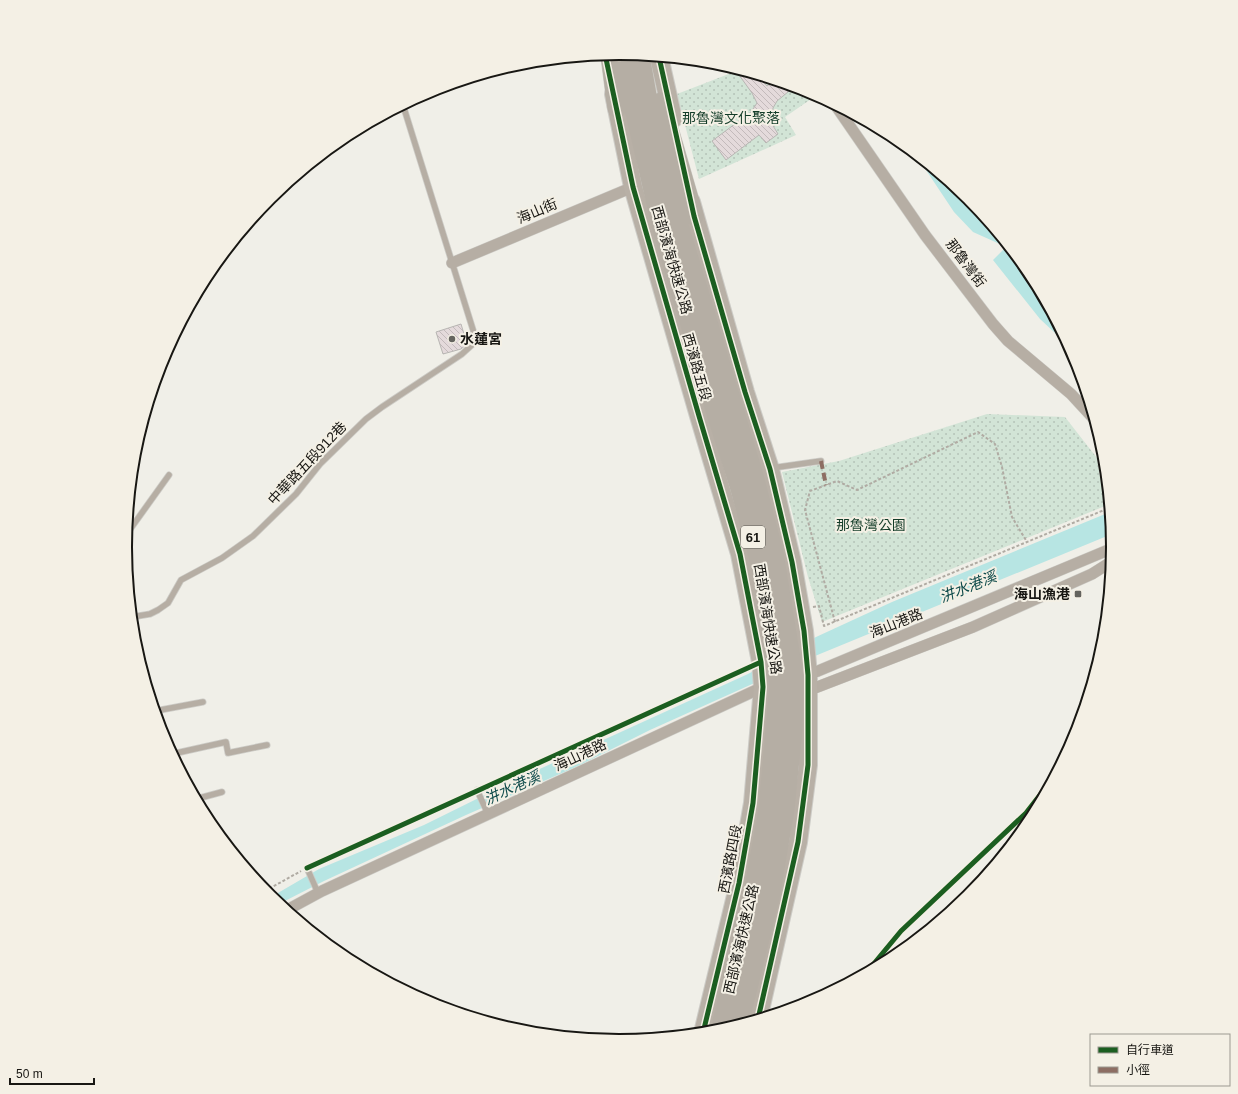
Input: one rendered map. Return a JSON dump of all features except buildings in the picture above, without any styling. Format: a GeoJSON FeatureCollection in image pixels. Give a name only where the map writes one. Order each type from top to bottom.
{"type":"FeatureCollection","features":[{"type":"Feature","properties":{"kind":"highway"},"geometry":{"type":"LineString","coordinates":[[611,60],[616,108]]}},
{"type":"Feature","properties":{"kind":"highway","name":"西部濱海快速公路"},"geometry":{"type":"LineString","coordinates":[[623,60],[662,229],[740,490],[791,684],[753,893],[722,1023]]}},
{"type":"Feature","properties":{"kind":"highway","name":"西部濱海快速公路"},"geometry":{"type":"LineString","coordinates":[[641,61],[648,100],[679,225],[754,476],[774,553],[791,684],[793,729],[785,809],[770,898],[739,1018]]}},
{"type":"Feature","properties":{"kind":"highway"},"geometry":{"type":"LineString","coordinates":[[648,61],[694,216]]}},
{"type":"Feature","properties":{"kind":"main road","name":"西濱路五段"},"geometry":{"type":"LineString","coordinates":[[606,60],[633,187],[698,416],[740,554],[761,662],[791,684]]}},
{"type":"Feature","properties":{"kind":"main road","name":"61"},"geometry":{"type":"LineString","coordinates":[[660,62],[694,216],[743,384],[770,469],[792,562],[804,631],[791,684],[808,714],[808,765],[798,842],[759,1013]]}},
{"type":"Feature","properties":{"kind":"main road","name":"西濱路四段"},"geometry":{"type":"LineString","coordinates":[[705,1027],[739,883],[752,811],[791,684]]}},
{"type":"Feature","properties":{"kind":"street","name":"那魯灣街"},"geometry":{"type":"LineString","coordinates":[[842,114],[925,235],[993,324],[1008,341],[1071,394],[1086,410]]}},
{"type":"Feature","properties":{"kind":"street","name":"海山街"},"geometry":{"type":"LineString","coordinates":[[452,263],[633,187]]}},
{"type":"Feature","properties":{"kind":"street","name":"海山港路"},"geometry":{"type":"LineString","coordinates":[[292,907],[318,893],[488,814],[1106,551]]}},
{"type":"Feature","properties":{"kind":"street","name":"海山港路"},"geometry":{"type":"LineString","coordinates":[[791,684],[965,630],[1092,574],[1105,566]]}},
{"type":"Feature","properties":{"kind":"street"},"geometry":{"type":"LineString","coordinates":[[960,613],[965,630]]}},
{"type":"Feature","properties":{"kind":"lane","name":"中華路五段912巷"},"geometry":{"type":"LineString","coordinates":[[137,616],[150,614],[158,610],[168,603],[181,580],[222,558],[253,536],[296,494],[320,464],[366,419],[462,354],[473,344],[474,333],[404,110]]}},
{"type":"Feature","properties":{"kind":"lane"},"geometry":{"type":"LineString","coordinates":[[770,469],[821,461]]}},
{"type":"Feature","properties":{"kind":"lane"},"geometry":{"type":"LineString","coordinates":[[133,526],[169,475]]}},
{"type":"Feature","properties":{"kind":"lane"},"geometry":{"type":"LineString","coordinates":[[160,710],[203,702]]}},
{"type":"Feature","properties":{"kind":"lane"},"geometry":{"type":"LineString","coordinates":[[178,753],[226,742],[228,753],[267,746]]}},
{"type":"Feature","properties":{"kind":"lane"},"geometry":{"type":"LineString","coordinates":[[477,790],[488,814]]}},
{"type":"Feature","properties":{"kind":"lane"},"geometry":{"type":"LineString","coordinates":[[202,798],[222,792]]}},
{"type":"Feature","properties":{"kind":"lane"},"geometry":{"type":"LineString","coordinates":[[307,868],[318,893]]}},
{"type":"Feature","properties":{"kind":"path"},"geometry":{"type":"LineString","coordinates":[[835,622],[805,510],[810,491],[837,481],[857,490],[978,432],[995,444],[1002,467],[1012,517],[1026,542]]}},
{"type":"Feature","properties":{"kind":"path"},"geometry":{"type":"LineString","coordinates":[[809,608],[819,606],[824,626],[1105,510]]}},
{"type":"Feature","properties":{"kind":"path"},"geometry":{"type":"LineString","coordinates":[[272,887],[307,868]]}},
{"type":"Feature","properties":{"kind":"green space","name":"那魯灣文化聚落"},"geometry":{"type":"Polygon","coordinates":[[[731,73],[776,86],[811,99],[785,117],[796,135],[699,179],[677,94],[731,73]]]}},
{"type":"Feature","properties":{"kind":"green space","name":"那魯灣公園"},"geometry":{"type":"Polygon","coordinates":[[[987,414],[1065,417],[1097,458],[1104,506],[822,622],[808,577],[782,472],[839,461],[987,414]]]}},
{"type":"Feature","properties":{"kind":"water"},"geometry":{"type":"Polygon","coordinates":[[[926,170],[963,203],[999,244],[973,232],[954,212],[926,170]]]}},
{"type":"Feature","properties":{"kind":"water"},"geometry":{"type":"Polygon","coordinates":[[[1004,249],[1024,276],[1057,335],[1040,319],[993,260],[1004,249]]]}},
{"type":"Feature","properties":{"kind":"water","name":"汫水港溪"},"geometry":{"type":"Polygon","coordinates":[[[1105,514],[1106,537],[815,656],[650,730],[578,766],[466,815],[324,881],[285,901],[277,893],[319,869],[424,825],[509,783],[748,674],[816,637],[892,602],[1105,514]]]}},
{"type":"Feature","properties":{"kind":"marked path"},"geometry":{"type":"LineString","coordinates":[[821,461],[826,485]]}},
{"type":"Feature","properties":{"kind":"cycle path"},"geometry":{"type":"LineString","coordinates":[[606,60],[633,187],[740,554],[761,662],[763,687],[753,803],[739,883],[705,1027]]}},
{"type":"Feature","properties":{"kind":"cycle path"},"geometry":{"type":"LineString","coordinates":[[660,62],[694,216],[745,392],[770,469],[792,562],[804,631],[808,675],[808,765],[798,842],[759,1013]]}},
{"type":"Feature","properties":{"kind":"cycle path"},"geometry":{"type":"LineString","coordinates":[[307,868],[761,662]]}},
{"type":"Feature","properties":{"kind":"cycle path"},"geometry":{"type":"LineString","coordinates":[[877,960],[901,931],[1026,813],[1032,805]]}},
{"type":"Feature","properties":{"kind":"place","name":"水蓮宮"},"geometry":{"type":"Point","coordinates":[452,339]}},
{"type":"Feature","properties":{"kind":"place","name":"海山漁港"},"geometry":{"type":"Point","coordinates":[1078,594]}}]}
